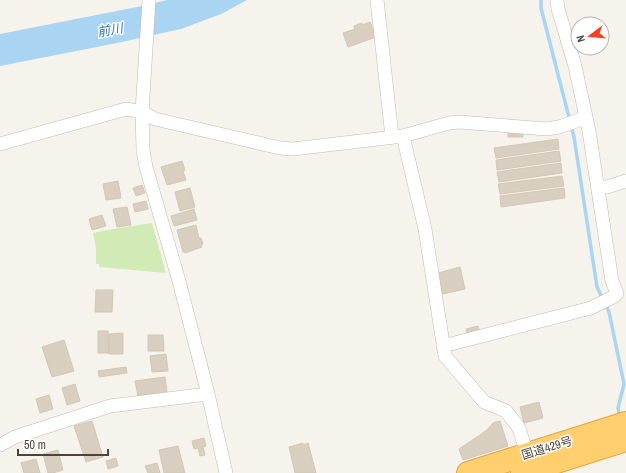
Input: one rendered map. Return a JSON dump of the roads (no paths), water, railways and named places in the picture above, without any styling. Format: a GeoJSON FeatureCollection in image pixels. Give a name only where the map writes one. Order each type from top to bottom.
{"type":"FeatureCollection","features":[{"type":"Feature","properties":{"kind":"highway","name":"国道429号"},"geometry":{"type":"LineString","coordinates":[[468,473],[524,463],[619,434]]}},
{"type":"Feature","properties":{"kind":"street"},"geometry":{"type":"LineString","coordinates":[[149,0],[142,112],[143,150],[146,167],[179,281],[208,394],[226,473]]}},
{"type":"Feature","properties":{"kind":"street"},"geometry":{"type":"LineString","coordinates":[[377,0],[398,137],[425,229],[445,356],[484,402],[506,411],[519,428],[524,463]]}},
{"type":"Feature","properties":{"kind":"street"},"geometry":{"type":"LineString","coordinates":[[443,346],[591,308],[615,296],[617,293],[612,280],[589,132],[583,119],[575,66],[556,0]]}},
{"type":"Feature","properties":{"kind":"street"},"geometry":{"type":"LineString","coordinates":[[0,144],[126,109],[142,112],[155,119],[280,148],[293,148],[398,137],[449,123],[459,122],[547,129],[559,127],[583,119]]}},
{"type":"Feature","properties":{"kind":"street"},"geometry":{"type":"LineString","coordinates":[[598,187],[607,187],[626,181]]}},
{"type":"Feature","properties":{"kind":"street"},"geometry":{"type":"LineString","coordinates":[[0,445],[14,437],[110,406],[208,394]]}},
{"type":"Feature","properties":{"kind":"water","name":"前川"},"geometry":{"type":"Polygon","coordinates":[[[167,0],[247,0],[221,14],[181,29],[0,66],[0,34],[167,0]]]}},
{"type":"Feature","properties":{"kind":"waterway"},"geometry":{"type":"LineString","coordinates":[[541,0],[541,8],[574,137],[597,287],[609,312],[624,384],[618,408],[620,418]]}}]}
